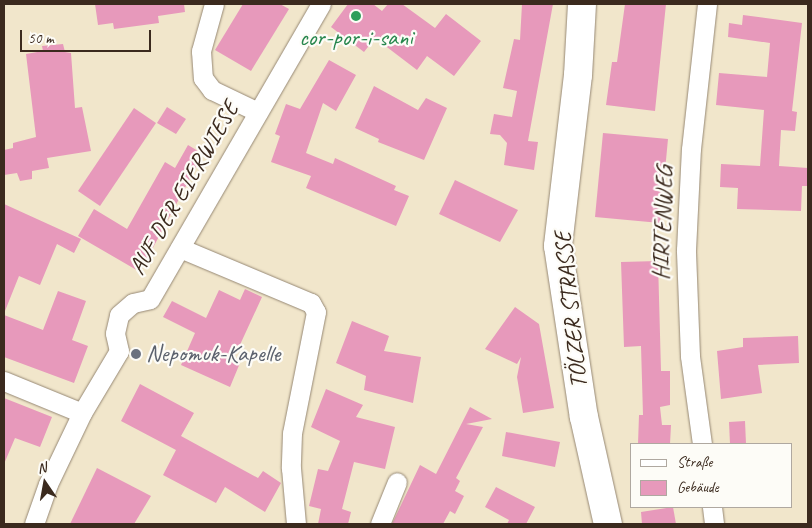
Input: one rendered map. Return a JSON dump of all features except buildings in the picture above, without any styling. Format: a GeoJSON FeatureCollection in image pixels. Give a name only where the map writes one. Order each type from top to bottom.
{"type":"FeatureCollection","features":[{"type":"Feature","properties":{"kind":"main road","name":"TÖLZER STRASSE"},"geometry":{"type":"LineString","coordinates":[[582,4],[578,75],[558,246],[584,417],[608,524]]}},
{"type":"Feature","properties":{"kind":"street"},"geometry":{"type":"LineString","coordinates":[[214,4],[201,51],[203,78],[212,90],[258,112]]}},
{"type":"Feature","properties":{"kind":"street","name":"AUF DER EIERWIESE"},"geometry":{"type":"LineString","coordinates":[[34,524],[48,484],[82,413],[119,351],[115,333],[119,315],[133,303],[150,298],[321,4]]}},
{"type":"Feature","properties":{"kind":"street","name":"HIRTENWEG"},"geometry":{"type":"LineString","coordinates":[[702,443],[690,356],[686,250],[691,149],[707,4]]}},
{"type":"Feature","properties":{"kind":"street"},"geometry":{"type":"LineString","coordinates":[[180,248],[311,303],[316,312],[292,433],[290,468],[296,524]]}},
{"type":"Feature","properties":{"kind":"street"},"geometry":{"type":"LineString","coordinates":[[4,380],[82,413]]}},
{"type":"Feature","properties":{"kind":"street"},"geometry":{"type":"LineString","coordinates":[[380,524],[397,482]]}},
{"type":"Feature","properties":{"kind":"street"},"geometry":{"type":"LineString","coordinates":[[712,508],[714,524]]}},
{"type":"Feature","properties":{"kind":"place","name":"cor-por-i-sani"},"geometry":{"type":"Point","coordinates":[356,16]}},
{"type":"Feature","properties":{"kind":"place","name":"Nepomuk-Kapelle"},"geometry":{"type":"Point","coordinates":[136,354]}}]}
